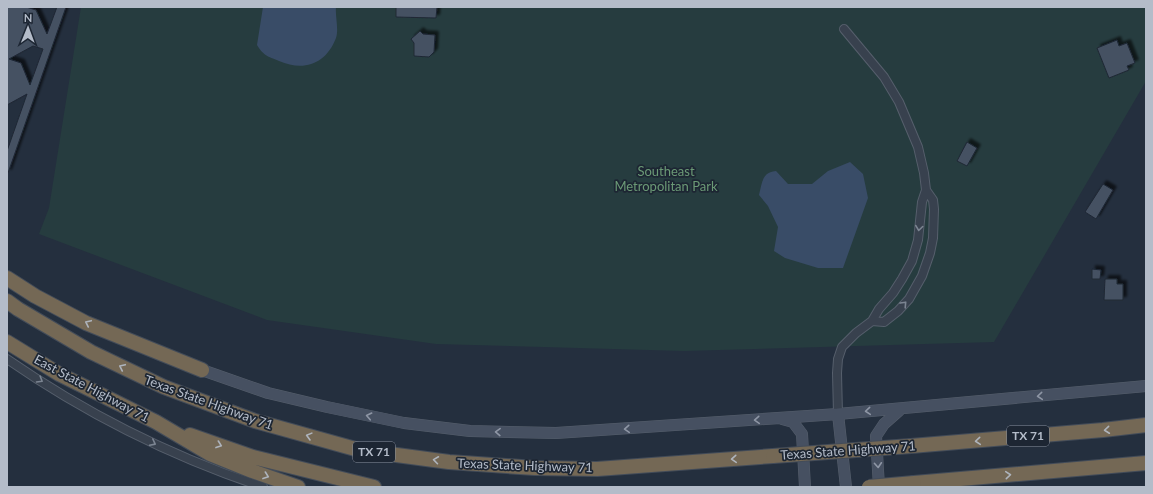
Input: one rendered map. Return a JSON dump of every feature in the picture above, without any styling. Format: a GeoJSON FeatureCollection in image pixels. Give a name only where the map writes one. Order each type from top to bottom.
{"type":"FeatureCollection","features":[{"type":"Feature","properties":{"kind":"highway"},"geometry":{"type":"LineString","coordinates":[[7,278],[35,296],[86,323],[202,370]]}},
{"type":"Feature","properties":{"kind":"highway","name":"Texas State Highway 71"},"geometry":{"type":"LineString","coordinates":[[7,301],[91,352],[164,387],[255,421],[359,450],[449,462],[535,468],[597,469],[911,446],[1146,425]]}},
{"type":"Feature","properties":{"kind":"highway","name":"East State Highway 71"},"geometry":{"type":"LineString","coordinates":[[7,342],[59,374],[156,422]]}},
{"type":"Feature","properties":{"kind":"highway"},"geometry":{"type":"LineString","coordinates":[[156,422],[210,454],[298,487]]}},
{"type":"Feature","properties":{"kind":"highway"},"geometry":{"type":"LineString","coordinates":[[156,422],[253,457],[374,487]]}},
{"type":"Feature","properties":{"kind":"highway"},"geometry":{"type":"LineString","coordinates":[[869,487],[1146,463]]}},
{"type":"Feature","properties":{"kind":"street"},"geometry":{"type":"LineString","coordinates":[[844,29],[884,77],[899,102],[918,147],[926,190],[922,202],[918,240],[912,261],[893,293],[879,309],[872,321],[856,333],[842,347],[838,359],[836,373],[838,414],[846,487]]}},
{"type":"Feature","properties":{"kind":"street"},"geometry":{"type":"LineString","coordinates":[[872,321],[884,322],[898,311],[913,294],[922,276],[933,238],[934,224],[933,200],[926,190]]}},
{"type":"Feature","properties":{"kind":"street"},"geometry":{"type":"LineString","coordinates":[[912,261],[917,261],[926,265]]}},
{"type":"Feature","properties":{"kind":"street"},"geometry":{"type":"LineString","coordinates":[[7,359],[88,409],[159,446],[235,478],[263,487]]}},
{"type":"Feature","properties":{"kind":"street"},"geometry":{"type":"LineString","coordinates":[[202,370],[268,393],[404,423],[470,431],[556,433],[901,409],[1146,386]]}},
{"type":"Feature","properties":{"kind":"street"},"geometry":{"type":"LineString","coordinates":[[880,487],[876,436],[884,424],[901,409]]}},
{"type":"Feature","properties":{"kind":"street"},"geometry":{"type":"LineString","coordinates":[[780,418],[793,422],[802,434],[805,487]]}},
{"type":"Feature","properties":{"kind":"green space","name":"Southeast Metropolitan Park"},"geometry":{"type":"Polygon","coordinates":[[[81,7],[1146,7],[1146,81],[994,342],[684,351],[436,344],[267,320],[39,234],[49,208],[81,7]]]}},
{"type":"Feature","properties":{"kind":"water"},"geometry":{"type":"Polygon","coordinates":[[[263,7],[336,7],[337,34],[332,47],[320,60],[297,66],[279,61],[266,55],[257,45],[263,7]]]}},
{"type":"Feature","properties":{"kind":"water"},"geometry":{"type":"Polygon","coordinates":[[[850,162],[863,174],[868,198],[843,268],[818,268],[785,258],[774,251],[778,227],[768,206],[759,195],[765,176],[768,173],[776,171],[788,184],[812,184],[828,171],[850,162]]]}},
{"type":"Feature","properties":{"kind":"building"},"geometry":{"type":"Polygon","coordinates":[[[7,7],[26,7],[36,10],[47,34],[57,7],[66,7],[8,173],[7,151],[27,94],[7,105],[7,7]],[[33,46],[9,59],[21,63],[30,85],[43,49],[33,46]]]}},
{"type":"Feature","properties":{"kind":"building"},"geometry":{"type":"Polygon","coordinates":[[[396,7],[437,7],[436,18],[396,17],[396,7]]]}},
{"type":"Feature","properties":{"kind":"building"},"geometry":{"type":"Polygon","coordinates":[[[420,31],[423,34],[435,35],[434,52],[429,57],[414,56],[414,43],[411,39],[420,31]]]}},
{"type":"Feature","properties":{"kind":"building"},"geometry":{"type":"Polygon","coordinates":[[[1117,40],[1119,46],[1127,43],[1135,63],[1127,66],[1129,70],[1109,78],[1097,48],[1117,40]]]}},
{"type":"Feature","properties":{"kind":"building"},"geometry":{"type":"Polygon","coordinates":[[[967,142],[977,148],[967,166],[957,161],[967,142]]]}},
{"type":"Feature","properties":{"kind":"building"},"geometry":{"type":"Polygon","coordinates":[[[1103,184],[1113,190],[1096,219],[1085,212],[1103,184]]]}},
{"type":"Feature","properties":{"kind":"building"},"geometry":{"type":"Polygon","coordinates":[[[1092,269],[1101,270],[1100,279],[1092,279],[1092,269]]]}},
{"type":"Feature","properties":{"kind":"building"},"geometry":{"type":"Polygon","coordinates":[[[1105,279],[1117,279],[1117,284],[1123,284],[1123,300],[1104,300],[1105,279]]]}}]}
